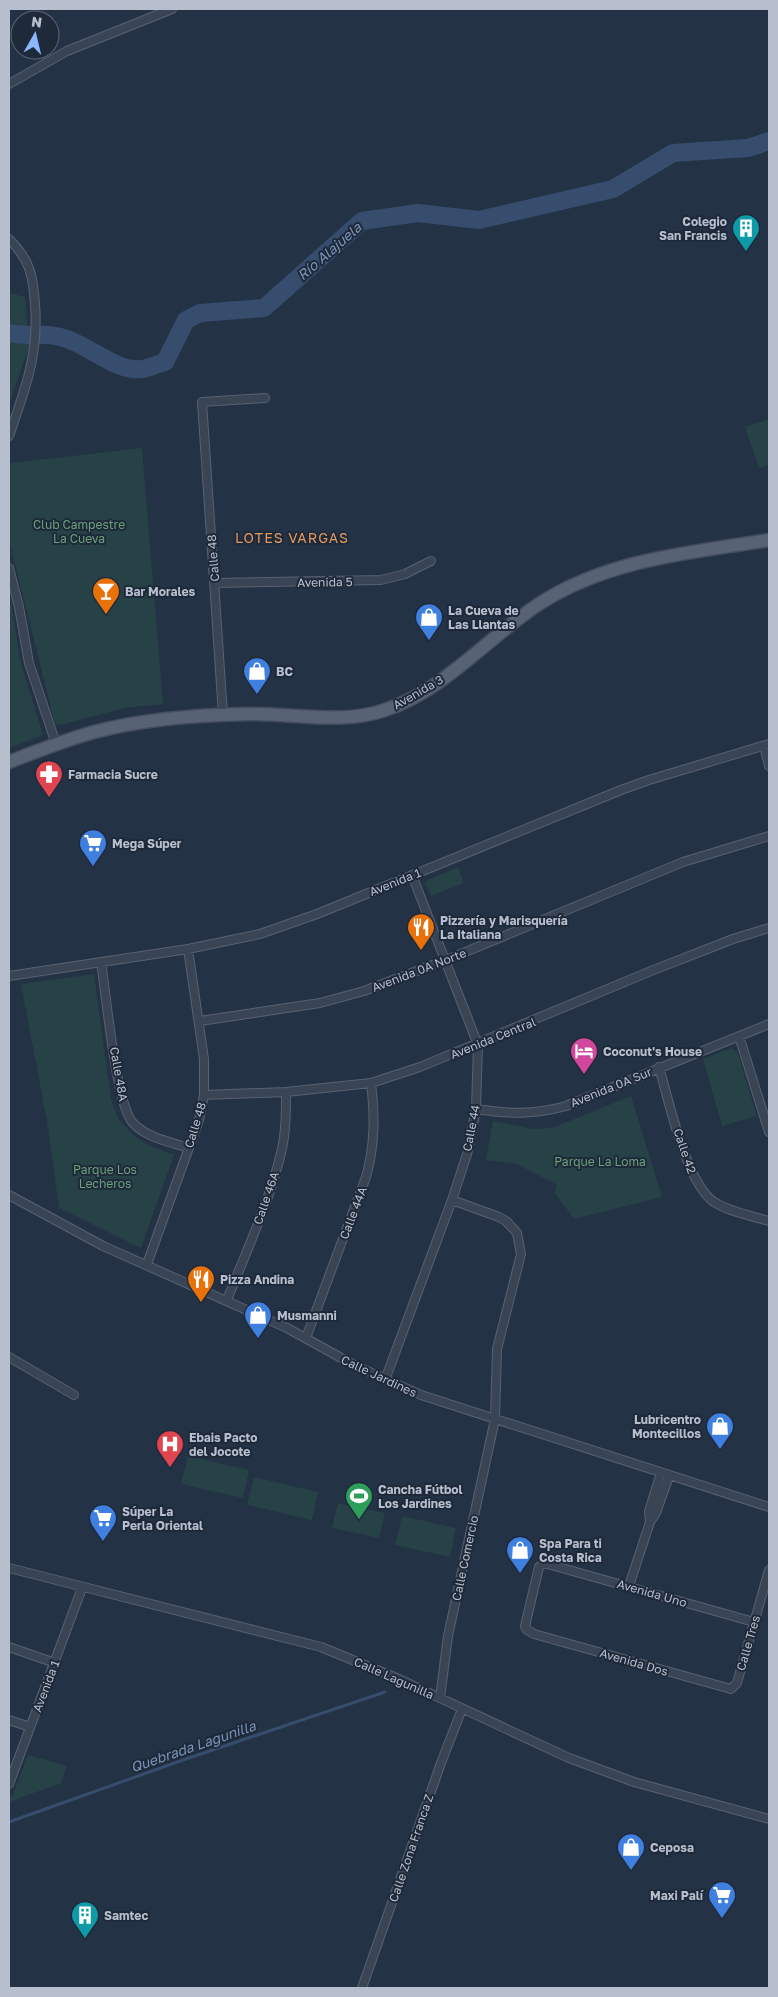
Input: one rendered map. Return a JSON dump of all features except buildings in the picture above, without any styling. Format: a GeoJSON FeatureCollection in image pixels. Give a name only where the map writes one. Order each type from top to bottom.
{"type":"FeatureCollection","features":[{"type":"Feature","properties":{"kind":"main road","name":"Avenida 3"},"geometry":{"type":"LineString","coordinates":[[9,762],[56,744],[95,732],[160,719],[223,714],[343,717],[371,715],[387,710],[412,698],[441,680],[526,613],[577,583],[622,566],[643,561],[769,540]]}},
{"type":"Feature","properties":{"kind":"street"},"geometry":{"type":"LineString","coordinates":[[9,84],[66,50],[172,9]]}},
{"type":"Feature","properties":{"kind":"street"},"geometry":{"type":"LineString","coordinates":[[9,238],[29,264],[33,281],[36,325],[35,349],[29,378],[9,436]]}},
{"type":"Feature","properties":{"kind":"street","name":"Calle 48"},"geometry":{"type":"LineString","coordinates":[[223,714],[202,402],[265,398]]}},
{"type":"Feature","properties":{"kind":"street","name":"Avenida 5"},"geometry":{"type":"LineString","coordinates":[[214,583],[381,580],[404,574],[431,561]]}},
{"type":"Feature","properties":{"kind":"street"},"geometry":{"type":"LineString","coordinates":[[9,568],[19,608],[29,663],[56,744]]}},
{"type":"Feature","properties":{"kind":"street"},"geometry":{"type":"LineString","coordinates":[[766,745],[769,766]]}},
{"type":"Feature","properties":{"kind":"street","name":"Avenida 1"},"geometry":{"type":"LineString","coordinates":[[9,976],[188,950],[244,938],[283,927],[642,782],[766,745]]}},
{"type":"Feature","properties":{"kind":"street","name":"Avenida 0A Norte"},"geometry":{"type":"LineString","coordinates":[[200,1021],[320,1004],[342,998],[446,960],[683,862],[769,836]]}},
{"type":"Feature","properties":{"kind":"street","name":"Calle 44"},"geometry":{"type":"LineString","coordinates":[[385,1380],[452,1200],[468,1151],[476,1109],[478,1045],[412,875]]}},
{"type":"Feature","properties":{"kind":"street","name":"Avenida Central"},"geometry":{"type":"LineString","coordinates":[[204,1095],[286,1092],[371,1083],[478,1045],[732,939],[769,928]]}},
{"type":"Feature","properties":{"kind":"street","name":"Calle 48"},"geometry":{"type":"LineString","coordinates":[[147,1264],[189,1148],[204,1095],[204,1059],[200,1021],[188,950]]}},
{"type":"Feature","properties":{"kind":"street","name":"Calle 48A"},"geometry":{"type":"LineString","coordinates":[[101,962],[120,1090],[126,1114],[145,1133],[189,1148]]}},
{"type":"Feature","properties":{"kind":"street","name":"Avenida 0A Sur"},"geometry":{"type":"LineString","coordinates":[[476,1109],[516,1114],[542,1112],[566,1106],[769,1024]]}},
{"type":"Feature","properties":{"kind":"street"},"geometry":{"type":"LineString","coordinates":[[739,1036],[769,1132]]}},
{"type":"Feature","properties":{"kind":"street","name":"Calle 42"},"geometry":{"type":"LineString","coordinates":[[659,1067],[688,1165],[703,1192],[715,1202],[730,1209],[769,1219]]}},
{"type":"Feature","properties":{"kind":"street","name":"Calle 44A"},"geometry":{"type":"LineString","coordinates":[[306,1338],[366,1177],[372,1155],[375,1116],[371,1083]]}},
{"type":"Feature","properties":{"kind":"street","name":"Calle 46A"},"geometry":{"type":"LineString","coordinates":[[227,1300],[267,1197],[281,1153],[286,1092]]}},
{"type":"Feature","properties":{"kind":"street","name":"Calle Jardines"},"geometry":{"type":"LineString","coordinates":[[9,1195],[103,1246],[227,1300],[306,1338],[354,1365],[421,1396],[769,1507]]}},
{"type":"Feature","properties":{"kind":"street"},"geometry":{"type":"LineString","coordinates":[[452,1200],[499,1217],[517,1233],[521,1254],[498,1349],[495,1419]]}},
{"type":"Feature","properties":{"kind":"street"},"geometry":{"type":"LineString","coordinates":[[9,1357],[74,1395]]}},
{"type":"Feature","properties":{"kind":"street","name":"Calle Comercio"},"geometry":{"type":"LineString","coordinates":[[440,1698],[448,1636],[495,1419]]}},
{"type":"Feature","properties":{"kind":"street"},"geometry":{"type":"LineString","coordinates":[[629,1586],[650,1522],[656,1513],[665,1474]]}},
{"type":"Feature","properties":{"kind":"street","name":"Avenida Uno"},"geometry":{"type":"LineString","coordinates":[[534,1634],[526,1629],[525,1626],[538,1567],[544,1563],[754,1622]]}},
{"type":"Feature","properties":{"kind":"street","name":"Calle Lagunilla"},"geometry":{"type":"LineString","coordinates":[[9,1568],[321,1647],[440,1698],[569,1758],[634,1782],[769,1819]]}},
{"type":"Feature","properties":{"kind":"street","name":"Calle Tres"},"geometry":{"type":"LineString","coordinates":[[734,1686],[737,1682],[769,1570]]}},
{"type":"Feature","properties":{"kind":"street","name":"Avenida 1"},"geometry":{"type":"LineString","coordinates":[[9,1784],[82,1588]]}},
{"type":"Feature","properties":{"kind":"street","name":"Avenida Dos"},"geometry":{"type":"LineString","coordinates":[[534,1634],[728,1689],[734,1686]]}},
{"type":"Feature","properties":{"kind":"street"},"geometry":{"type":"LineString","coordinates":[[9,1647],[55,1663]]}},
{"type":"Feature","properties":{"kind":"street","name":"Calle Zona Franca Z"},"geometry":{"type":"LineString","coordinates":[[362,1988],[441,1763],[462,1709]]}},
{"type":"Feature","properties":{"kind":"street"},"geometry":{"type":"LineString","coordinates":[[9,1720],[30,1727]]}},
{"type":"Feature","properties":{"kind":"green space"},"geometry":{"type":"Polygon","coordinates":[[[9,293],[25,297],[29,347],[9,404],[9,293]]]}},
{"type":"Feature","properties":{"kind":"green space"},"geometry":{"type":"Polygon","coordinates":[[[769,419],[769,465],[759,468],[745,427],[769,419]]]}},
{"type":"Feature","properties":{"kind":"green space","name":"Club Campestre La Cueva"},"geometry":{"type":"Polygon","coordinates":[[[142,448],[163,704],[124,708],[61,725],[55,724],[9,540],[9,466],[11,463],[142,448]]]}},
{"type":"Feature","properties":{"kind":"green space"},"geometry":{"type":"Polygon","coordinates":[[[9,587],[20,660],[43,735],[9,748],[9,587]]]}},
{"type":"Feature","properties":{"kind":"green space"},"geometry":{"type":"Polygon","coordinates":[[[458,867],[464,883],[431,896],[425,884],[428,880],[458,867]]]}},
{"type":"Feature","properties":{"kind":"green space","name":"Parque Los Lecheros"},"geometry":{"type":"Polygon","coordinates":[[[94,974],[111,1099],[119,1120],[134,1136],[151,1146],[174,1155],[141,1248],[59,1208],[47,1121],[21,984],[94,974]]]}},
{"type":"Feature","properties":{"kind":"green space"},"geometry":{"type":"Polygon","coordinates":[[[731,1048],[737,1051],[757,1116],[722,1126],[703,1059],[731,1048]]]}},
{"type":"Feature","properties":{"kind":"green space","name":"Parque La Loma"},"geometry":{"type":"Polygon","coordinates":[[[631,1096],[662,1197],[574,1219],[555,1193],[557,1185],[517,1164],[486,1160],[493,1121],[533,1129],[552,1128],[631,1096]]]}},
{"type":"Feature","properties":{"kind":"green space"},"geometry":{"type":"Polygon","coordinates":[[[188,1456],[249,1470],[243,1498],[181,1484],[188,1456]]]}},
{"type":"Feature","properties":{"kind":"green space"},"geometry":{"type":"Polygon","coordinates":[[[254,1477],[318,1492],[312,1520],[247,1505],[254,1477]]]}},
{"type":"Feature","properties":{"kind":"green space","name":"Cancha Fútbol Los Jardines"},"geometry":{"type":"Polygon","coordinates":[[[338,1503],[385,1513],[379,1538],[332,1528],[338,1503]]]}},
{"type":"Feature","properties":{"kind":"green space"},"geometry":{"type":"Polygon","coordinates":[[[402,1516],[456,1528],[450,1557],[395,1545],[402,1516]]]}},
{"type":"Feature","properties":{"kind":"green space"},"geometry":{"type":"Polygon","coordinates":[[[28,1755],[67,1766],[61,1783],[9,1802],[9,1796],[12,1797],[28,1755]]]}},
{"type":"Feature","properties":{"kind":"waterway","name":"Río Alajuela"},"geometry":{"type":"LineString","coordinates":[[9,333],[55,336],[77,343],[121,366],[131,369],[148,368],[165,362],[186,320],[200,313],[264,308],[362,221],[418,213],[479,220],[613,189],[673,153],[748,148],[769,141]]}},
{"type":"Feature","properties":{"kind":"waterway","name":"Quebrada Lagunilla"},"geometry":{"type":"LineString","coordinates":[[9,1822],[183,1760],[385,1692]]}},
{"type":"Feature","properties":{"kind":"place","name":"Colegio San Francis"},"geometry":{"type":"Point","coordinates":[746,252]}},
{"type":"Feature","properties":{"kind":"place","name":"Bar Morales"},"geometry":{"type":"Point","coordinates":[106,615]}},
{"type":"Feature","properties":{"kind":"place","name":"La Cueva de Las Llantas"},"geometry":{"type":"Point","coordinates":[429,641]}},
{"type":"Feature","properties":{"kind":"place","name":"BC"},"geometry":{"type":"Point","coordinates":[257,695]}},
{"type":"Feature","properties":{"kind":"place","name":"Farmacia Sucre"},"geometry":{"type":"Point","coordinates":[49,798]}},
{"type":"Feature","properties":{"kind":"place","name":"Mega Súper"},"geometry":{"type":"Point","coordinates":[93,867]}},
{"type":"Feature","properties":{"kind":"place","name":"Pizzería y Marisquería La Italiana"},"geometry":{"type":"Point","coordinates":[421,951]}},
{"type":"Feature","properties":{"kind":"place","name":"Coconut's House"},"geometry":{"type":"Point","coordinates":[584,1075]}},
{"type":"Feature","properties":{"kind":"place","name":"Pizza Andina"},"geometry":{"type":"Point","coordinates":[201,1303]}},
{"type":"Feature","properties":{"kind":"place","name":"Musmanni"},"geometry":{"type":"Point","coordinates":[258,1339]}},
{"type":"Feature","properties":{"kind":"place","name":"Lubricentro Montecillos"},"geometry":{"type":"Point","coordinates":[720,1450]}},
{"type":"Feature","properties":{"kind":"place","name":"Ebais Pacto del Jocote"},"geometry":{"type":"Point","coordinates":[170,1468]}},
{"type":"Feature","properties":{"kind":"place","name":"Cancha Fútbol Los Jardines"},"geometry":{"type":"Point","coordinates":[359,1520]}},
{"type":"Feature","properties":{"kind":"place","name":"Súper La Perla Oriental"},"geometry":{"type":"Point","coordinates":[103,1542]}},
{"type":"Feature","properties":{"kind":"place","name":"Spa Para ti Costa Rica"},"geometry":{"type":"Point","coordinates":[520,1574]}},
{"type":"Feature","properties":{"kind":"place","name":"Ceposa"},"geometry":{"type":"Point","coordinates":[631,1871]}},
{"type":"Feature","properties":{"kind":"place","name":"Maxi Palí"},"geometry":{"type":"Point","coordinates":[722,1919]}},
{"type":"Feature","properties":{"kind":"place","name":"Samtec"},"geometry":{"type":"Point","coordinates":[85,1939]}},
{"type":"Feature","properties":{"kind":"district","name":"LOTES VARGAS"},"geometry":{"type":"Point","coordinates":[292,537]}}]}
